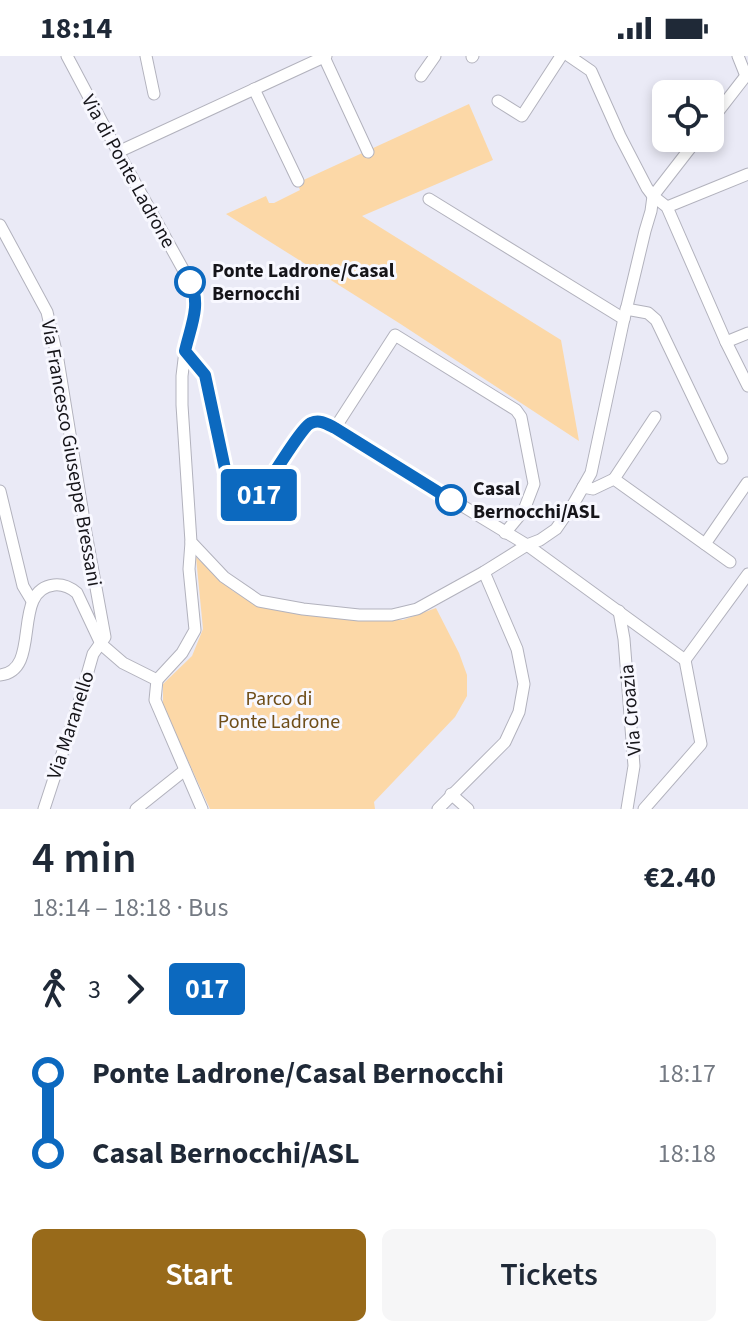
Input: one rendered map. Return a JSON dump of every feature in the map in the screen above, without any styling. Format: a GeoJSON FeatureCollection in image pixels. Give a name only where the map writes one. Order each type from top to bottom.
{"type":"FeatureCollection","features":[{"type":"Feature","properties":{"kind":"street","name":"Via di Ponte Ladrone"},"geometry":{"type":"LineString","coordinates":[[67,56],[194,289],[196,305],[185,351],[182,405],[191,542],[189,569],[195,630],[182,653],[157,680]]}},
{"type":"Feature","properties":{"kind":"street"},"geometry":{"type":"LineString","coordinates":[[146,56],[154,94]]}},
{"type":"Feature","properties":{"kind":"street"},"geometry":{"type":"LineString","coordinates":[[118,152],[325,56],[368,152]]}},
{"type":"Feature","properties":{"kind":"street"},"geometry":{"type":"LineString","coordinates":[[421,76],[435,56]]}},
{"type":"Feature","properties":{"kind":"street"},"geometry":{"type":"LineString","coordinates":[[498,101],[522,116],[561,56]]}},
{"type":"Feature","properties":{"kind":"street"},"geometry":{"type":"LineString","coordinates":[[569,56],[591,71]]}},
{"type":"Feature","properties":{"kind":"street"},"geometry":{"type":"LineString","coordinates":[[586,56],[620,136],[653,196],[667,207],[748,386]]}},
{"type":"Feature","properties":{"kind":"street"},"geometry":{"type":"LineString","coordinates":[[724,104],[747,74],[738,56]]}},
{"type":"Feature","properties":{"kind":"street"},"geometry":{"type":"LineString","coordinates":[[254,89],[298,181]]}},
{"type":"Feature","properties":{"kind":"street"},"geometry":{"type":"LineString","coordinates":[[191,542],[224,577],[259,601],[359,615],[392,615],[417,609],[556,529],[591,473],[653,196],[687,152]]}},
{"type":"Feature","properties":{"kind":"street"},"geometry":{"type":"LineString","coordinates":[[667,207],[748,174]]}},
{"type":"Feature","properties":{"kind":"street"},"geometry":{"type":"LineString","coordinates":[[429,199],[548,274],[625,314],[648,313],[656,320],[722,458]]}},
{"type":"Feature","properties":{"kind":"street","name":"Via Francesco Giuseppe Bressani"},"geometry":{"type":"LineString","coordinates":[[0,225],[47,312],[102,617],[105,637],[101,644]]}},
{"type":"Feature","properties":{"kind":"street"},"geometry":{"type":"LineString","coordinates":[[726,342],[748,333]]}},
{"type":"Feature","properties":{"kind":"street"},"geometry":{"type":"LineString","coordinates":[[335,428],[395,335],[414,346],[516,410],[521,417],[534,484],[524,510],[505,533]]}},
{"type":"Feature","properties":{"kind":"street"},"geometry":{"type":"LineString","coordinates":[[185,351],[205,375],[228,483],[234,493],[246,499],[258,497],[307,424],[324,422],[527,545],[685,660],[701,744],[644,809]]}},
{"type":"Feature","properties":{"kind":"street"},"geometry":{"type":"LineString","coordinates":[[583,487],[593,489],[614,479],[655,417]]}},
{"type":"Feature","properties":{"kind":"street"},"geometry":{"type":"LineString","coordinates":[[614,479],[730,562]]}},
{"type":"Feature","properties":{"kind":"street"},"geometry":{"type":"LineString","coordinates":[[705,544],[747,483]]}},
{"type":"Feature","properties":{"kind":"street"},"geometry":{"type":"LineString","coordinates":[[0,491],[23,586],[32,601]]}},
{"type":"Feature","properties":{"kind":"street"},"geometry":{"type":"LineString","coordinates":[[438,809],[505,742],[519,712],[524,684],[517,649],[484,572]]}},
{"type":"Feature","properties":{"kind":"street"},"geometry":{"type":"LineString","coordinates":[[685,660],[748,574]]}},
{"type":"Feature","properties":{"kind":"street"},"geometry":{"type":"LineString","coordinates":[[0,675],[12,672],[20,661],[32,601],[39,592],[54,585],[71,588],[84,605],[101,644],[123,663],[157,680],[155,700],[202,809]]}},
{"type":"Feature","properties":{"kind":"street","name":"Via Croazia"},"geometry":{"type":"LineString","coordinates":[[619,611],[634,766],[627,809]]}},
{"type":"Feature","properties":{"kind":"street","name":"Via Maranello"},"geometry":{"type":"LineString","coordinates":[[44,809],[93,654],[101,644]]}},
{"type":"Feature","properties":{"kind":"street"},"geometry":{"type":"LineString","coordinates":[[136,809],[185,770]]}},
{"type":"Feature","properties":{"kind":"street"},"geometry":{"type":"LineString","coordinates":[[451,794],[468,809]]}},
{"type":"Feature","properties":{"kind":"green space"},"geometry":{"type":"Polygon","coordinates":[[[469,104],[493,160],[362,216],[561,340],[579,441],[226,214],[266,196],[269,203],[274,203],[300,190],[297,183],[469,104]]]}},
{"type":"Feature","properties":{"kind":"green space","name":"Parco di Ponte Ladrone"},"geometry":{"type":"Polygon","coordinates":[[[196,557],[233,591],[257,605],[334,617],[403,620],[436,608],[467,675],[467,696],[455,717],[374,802],[375,809],[210,809],[163,706],[163,684],[192,656],[203,629],[196,557]]]}},
{"type":"Feature","properties":{"kind":"bus line","name":"017"},"geometry":{"type":"LineString","coordinates":[[190,282],[196,305],[185,351],[205,375],[228,483],[234,493],[246,499],[258,497],[301,431],[307,424],[316,421],[335,428],[451,500]]}},
{"type":"Feature","properties":{"kind":"place","name":"Ponte Ladrone/Casal Bernocchi"},"geometry":{"type":"Point","coordinates":[190,282]}},
{"type":"Feature","properties":{"kind":"place","name":"Casal Bernocchi/ASL"},"geometry":{"type":"Point","coordinates":[451,500]}}]}
